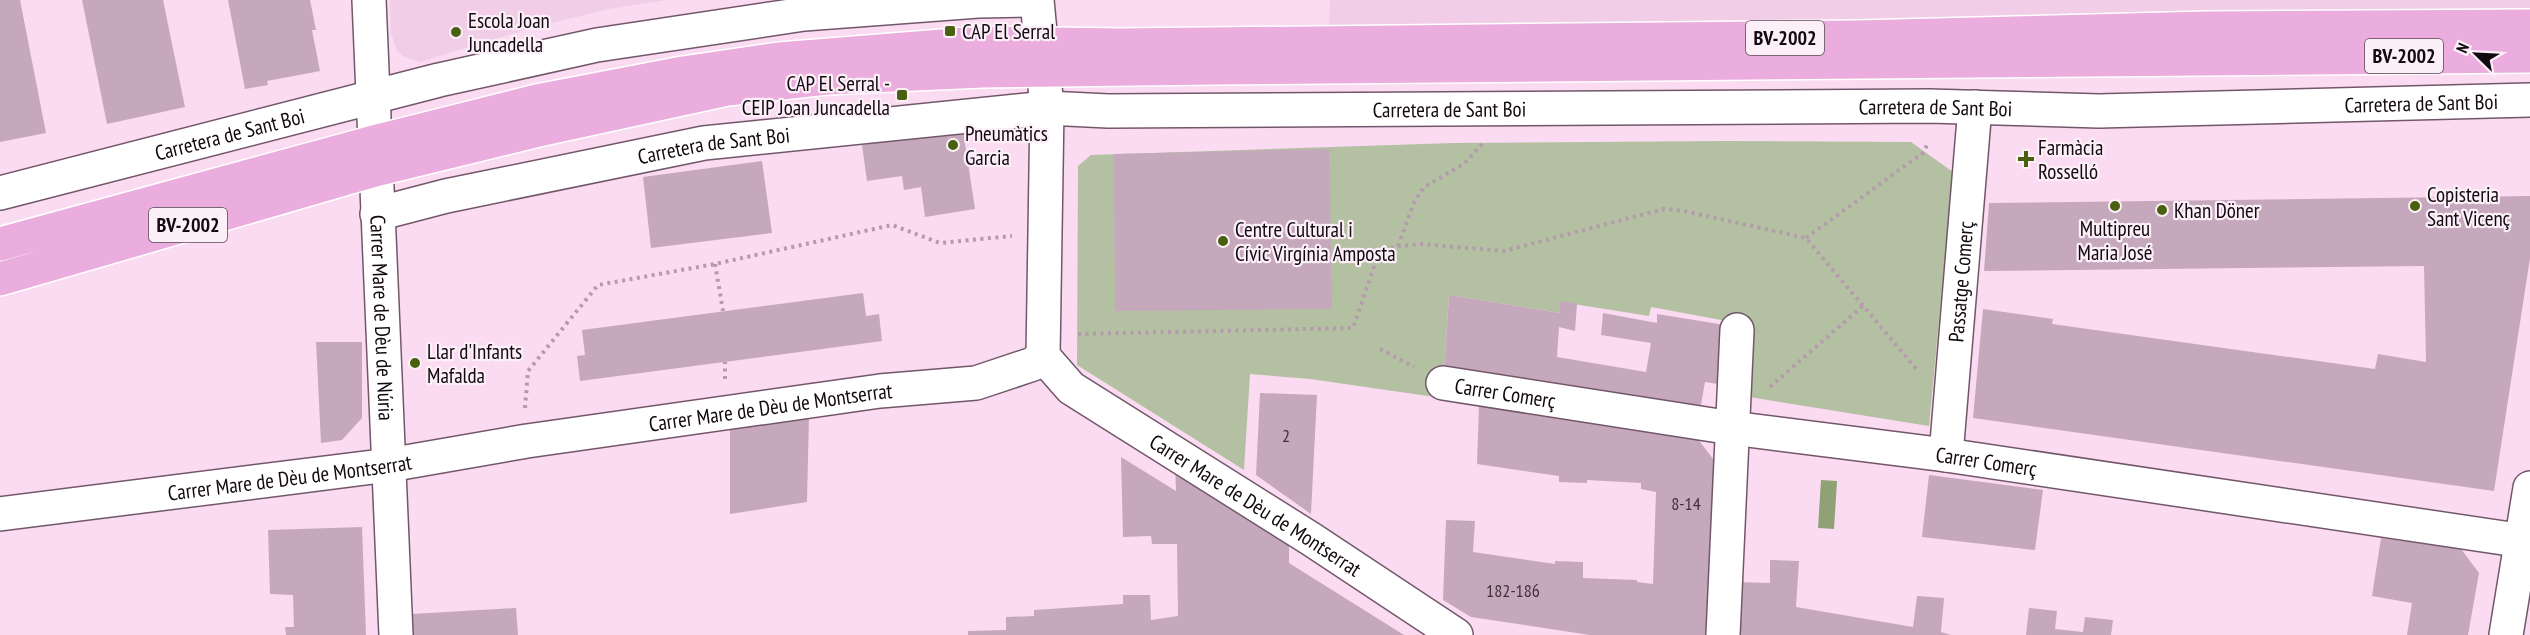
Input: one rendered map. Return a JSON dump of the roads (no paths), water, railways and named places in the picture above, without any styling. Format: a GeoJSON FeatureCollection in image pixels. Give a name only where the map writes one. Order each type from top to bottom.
{"type":"FeatureCollection","features":[{"type":"Feature","properties":{"kind":"main road","name":"BV-2002"},"geometry":{"type":"LineString","coordinates":[[1042,57],[1121,45],[1833,37],[2230,28],[2530,26]]}},
{"type":"Feature","properties":{"kind":"main road","name":"BV-2002"},"geometry":{"type":"LineString","coordinates":[[0,279],[537,101],[683,73],[779,59],[937,46],[1042,57],[2530,56]]}},
{"type":"Feature","properties":{"kind":"main road","name":"BV-2002"},"geometry":{"type":"LineString","coordinates":[[0,244],[374,156]]}},
{"type":"Feature","properties":{"kind":"street","name":"Carrer Mare de Dèu de Núria"},"geometry":{"type":"LineString","coordinates":[[369,0],[396,635]]}},
{"type":"Feature","properties":{"kind":"street","name":"Carretera de Sant Boi"},"geometry":{"type":"LineString","coordinates":[[0,194],[373,97],[597,45],[804,15],[978,1],[1030,0]]}},
{"type":"Feature","properties":{"kind":"street"},"geometry":{"type":"LineString","coordinates":[[1037,0],[1047,108],[1043,356]]}},
{"type":"Feature","properties":{"kind":"street","name":"Carretera de Sant Boi"},"geometry":{"type":"LineString","coordinates":[[377,214],[446,196],[704,143],[1047,108],[1120,111],[1975,107],[2099,111],[2530,99]]}},
{"type":"Feature","properties":{"kind":"street","name":"Passatge Comerç"},"geometry":{"type":"LineString","coordinates":[[1956,457],[1949,408],[1975,107]]}},
{"type":"Feature","properties":{"kind":"street"},"geometry":{"type":"LineString","coordinates":[[1723,635],[1737,330]]}},
{"type":"Feature","properties":{"kind":"street","name":"Carrer Mare de Dèu de Montserrat"},"geometry":{"type":"LineString","coordinates":[[0,514],[389,465],[527,441],[880,391],[976,383],[1033,364],[1043,356],[1071,388],[1311,538],[1456,635]]}},
{"type":"Feature","properties":{"kind":"street","name":"Carrer Comerç"},"geometry":{"type":"LineString","coordinates":[[1443,382],[1732,428],[1956,457],[2525,542]]}},
{"type":"Feature","properties":{"kind":"street"},"geometry":{"type":"LineString","coordinates":[[2506,635],[2525,542],[2530,488]]}},
{"type":"Feature","properties":{"kind":"place","name":"CAP El Serral"},"geometry":{"type":"Point","coordinates":[950,31]}},
{"type":"Feature","properties":{"kind":"place","name":"Escola Joan Juncadella"},"geometry":{"type":"Point","coordinates":[456,32]}},
{"type":"Feature","properties":{"kind":"place","name":"CAP El Serral - CEIP Joan Juncadella"},"geometry":{"type":"Point","coordinates":[902,95]}},
{"type":"Feature","properties":{"kind":"place","name":"Pneumàtics Garcia"},"geometry":{"type":"Point","coordinates":[953,145]}},
{"type":"Feature","properties":{"kind":"place","name":"Farmàcia Rosselló"},"geometry":{"type":"Point","coordinates":[2026,159]}},
{"type":"Feature","properties":{"kind":"place","name":"Multipreu Maria José"},"geometry":{"type":"Point","coordinates":[2115,206]}},
{"type":"Feature","properties":{"kind":"place","name":"Copisteria Sant Vicenç"},"geometry":{"type":"Point","coordinates":[2415,206]}},
{"type":"Feature","properties":{"kind":"place","name":"Khan Döner"},"geometry":{"type":"Point","coordinates":[2162,210]}},
{"type":"Feature","properties":{"kind":"place","name":"Centre Cultural i Cívic Virgínia Amposta"},"geometry":{"type":"Point","coordinates":[1223,241]}},
{"type":"Feature","properties":{"kind":"place","name":"Llar d'Infants Mafalda"},"geometry":{"type":"Point","coordinates":[415,363]}}]}
